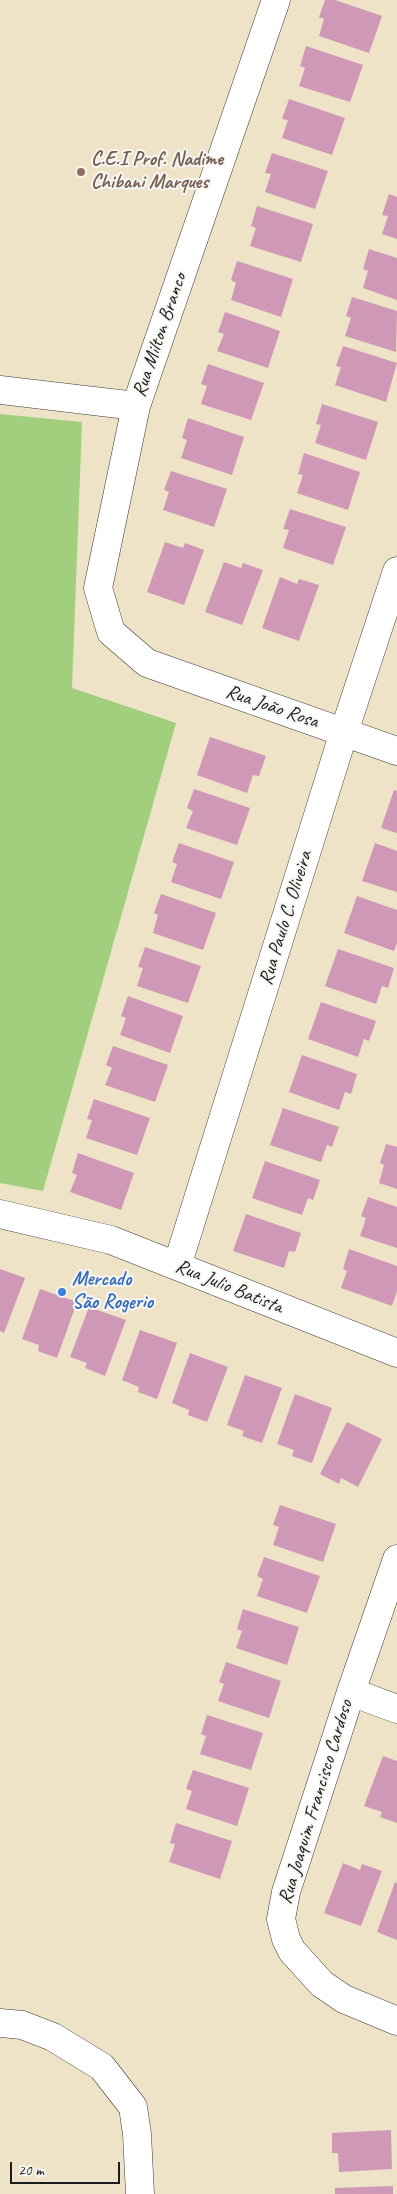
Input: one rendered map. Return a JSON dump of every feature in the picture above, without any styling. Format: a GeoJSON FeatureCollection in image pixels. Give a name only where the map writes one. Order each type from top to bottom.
{"type":"FeatureCollection","features":[{"type":"Feature","properties":{"kind":"street","name":"Rua Milton Branco"},"geometry":{"type":"LineString","coordinates":[[147,663],[111,632],[98,588],[136,406],[276,0]]}},
{"type":"Feature","properties":{"kind":"street"},"geometry":{"type":"LineString","coordinates":[[0,390],[136,406]]}},
{"type":"Feature","properties":{"kind":"street","name":"Rua Paulo C. Oliveira"},"geometry":{"type":"LineString","coordinates":[[177,1266],[344,732],[397,570]]}},
{"type":"Feature","properties":{"kind":"street","name":"Rua João Rosa"},"geometry":{"type":"LineString","coordinates":[[147,663],[397,751]]}},
{"type":"Feature","properties":{"kind":"street","name":"Rua Julio Batista"},"geometry":{"type":"LineString","coordinates":[[0,1214],[111,1240],[397,1353]]}},
{"type":"Feature","properties":{"kind":"street","name":"Rua Joaquim Francisco Cardoso"},"geometry":{"type":"LineString","coordinates":[[397,1559],[350,1692],[286,1892],[280,1918],[286,1939],[292,1951],[322,1984],[344,1999],[397,2022]]}},
{"type":"Feature","properties":{"kind":"street"},"geometry":{"type":"LineString","coordinates":[[350,1692],[397,1709]]}},
{"type":"Feature","properties":{"kind":"street"},"geometry":{"type":"LineString","coordinates":[[0,2024],[22,2026],[53,2037],[102,2067],[133,2107],[137,2134],[140,2194]]}},
{"type":"Feature","properties":{"kind":"green space"},"geometry":{"type":"Polygon","coordinates":[[[0,414],[82,422],[72,688],[176,723],[43,1191],[0,1183],[0,414]]]}},
{"type":"Feature","properties":{"kind":"building"},"geometry":{"type":"Polygon","coordinates":[[[325,0],[335,0],[382,16],[369,53],[319,36],[324,19],[319,17],[325,0]]]}},
{"type":"Feature","properties":{"kind":"building"},"geometry":{"type":"Polygon","coordinates":[[[306,46],[363,65],[350,102],[299,86],[305,68],[300,66],[306,46]]]}},
{"type":"Feature","properties":{"kind":"building"},"geometry":{"type":"Polygon","coordinates":[[[289,99],[345,118],[332,155],[282,138],[288,120],[282,119],[289,99]]]}},
{"type":"Feature","properties":{"kind":"building"},"geometry":{"type":"Polygon","coordinates":[[[272,153],[328,171],[315,209],[265,192],[271,174],[265,173],[272,153]]]}},
{"type":"Feature","properties":{"kind":"building"},"geometry":{"type":"Polygon","coordinates":[[[389,194],[397,197],[397,239],[382,234],[388,216],[382,215],[389,194]]]}},
{"type":"Feature","properties":{"kind":"building"},"geometry":{"type":"Polygon","coordinates":[[[257,206],[313,224],[301,262],[250,246],[256,228],[251,226],[257,206]]]}},
{"type":"Feature","properties":{"kind":"building"},"geometry":{"type":"Polygon","coordinates":[[[369,249],[397,258],[397,300],[363,288],[368,271],[363,269],[369,249]]]}},
{"type":"Feature","properties":{"kind":"building"},"geometry":{"type":"Polygon","coordinates":[[[237,261],[293,279],[281,317],[231,300],[236,283],[231,280],[237,261]]]}},
{"type":"Feature","properties":{"kind":"building"},"geometry":{"type":"Polygon","coordinates":[[[352,297],[397,311],[396,352],[345,336],[351,318],[346,316],[352,297]]]}},
{"type":"Feature","properties":{"kind":"building"},"geometry":{"type":"Polygon","coordinates":[[[225,312],[280,331],[268,368],[217,351],[224,334],[218,332],[225,312]]]}},
{"type":"Feature","properties":{"kind":"building"},"geometry":{"type":"Polygon","coordinates":[[[343,346],[397,363],[386,402],[335,385],[341,367],[336,366],[343,346]]]}},
{"type":"Feature","properties":{"kind":"building"},"geometry":{"type":"Polygon","coordinates":[[[208,364],[264,383],[251,420],[201,404],[207,386],[201,384],[208,364]]]}},
{"type":"Feature","properties":{"kind":"building"},"geometry":{"type":"Polygon","coordinates":[[[322,404],[378,422],[366,460],[315,443],[321,425],[316,424],[322,404]]]}},
{"type":"Feature","properties":{"kind":"building"},"geometry":{"type":"Polygon","coordinates":[[[188,418],[244,437],[232,475],[181,458],[187,440],[182,438],[188,418]]]}},
{"type":"Feature","properties":{"kind":"building"},"geometry":{"type":"Polygon","coordinates":[[[304,453],[360,472],[348,510],[297,493],[303,475],[298,474],[304,453]]]}},
{"type":"Feature","properties":{"kind":"building"},"geometry":{"type":"Polygon","coordinates":[[[171,471],[227,489],[214,527],[163,510],[169,492],[164,490],[171,471]]]}},
{"type":"Feature","properties":{"kind":"building"},"geometry":{"type":"Polygon","coordinates":[[[290,509],[346,527],[333,565],[283,548],[289,530],[283,529],[290,509]]]}},
{"type":"Feature","properties":{"kind":"building"},"geometry":{"type":"Polygon","coordinates":[[[165,542],[183,548],[185,543],[204,550],[184,605],[147,592],[165,542]]]}},
{"type":"Feature","properties":{"kind":"building"},"geometry":{"type":"Polygon","coordinates":[[[224,562],[241,568],[243,563],[263,570],[242,625],[205,612],[224,562]]]}},
{"type":"Feature","properties":{"kind":"building"},"geometry":{"type":"Polygon","coordinates":[[[280,577],[297,584],[299,579],[319,585],[299,641],[262,628],[280,577]]]}},
{"type":"Feature","properties":{"kind":"building"},"geometry":{"type":"Polygon","coordinates":[[[210,737],[266,756],[259,776],[253,775],[247,793],[197,775],[210,737]]]}},
{"type":"Feature","properties":{"kind":"building"},"geometry":{"type":"Polygon","coordinates":[[[194,789],[250,808],[237,845],[186,828],[193,811],[187,808],[194,789]]]}},
{"type":"Feature","properties":{"kind":"building"},"geometry":{"type":"Polygon","coordinates":[[[394,790],[397,791],[397,833],[381,828],[394,790]]]}},
{"type":"Feature","properties":{"kind":"building"},"geometry":{"type":"Polygon","coordinates":[[[179,843],[234,862],[221,899],[171,882],[177,864],[172,862],[179,843]]]}},
{"type":"Feature","properties":{"kind":"building"},"geometry":{"type":"Polygon","coordinates":[[[375,843],[397,851],[397,892],[362,881],[375,843]]]}},
{"type":"Feature","properties":{"kind":"building"},"geometry":{"type":"Polygon","coordinates":[[[161,894],[216,913],[203,950],[153,933],[158,915],[154,913],[161,894]]]}},
{"type":"Feature","properties":{"kind":"building"},"geometry":{"type":"Polygon","coordinates":[[[357,896],[397,910],[397,943],[394,951],[344,933],[357,896]]]}},
{"type":"Feature","properties":{"kind":"building"},"geometry":{"type":"Polygon","coordinates":[[[145,947],[201,966],[188,1003],[137,986],[143,968],[138,967],[145,947]]]}},
{"type":"Feature","properties":{"kind":"building"},"geometry":{"type":"Polygon","coordinates":[[[338,949],[394,968],[388,988],[382,986],[376,1004],[325,986],[338,949]]]}},
{"type":"Feature","properties":{"kind":"building"},"geometry":{"type":"Polygon","coordinates":[[[128,996],[183,1016],[170,1053],[120,1035],[126,1018],[121,1016],[128,996]]]}},
{"type":"Feature","properties":{"kind":"building"},"geometry":{"type":"Polygon","coordinates":[[[321,1002],[376,1021],[369,1041],[364,1039],[358,1057],[308,1039],[321,1002]]]}},
{"type":"Feature","properties":{"kind":"building"},"geometry":{"type":"Polygon","coordinates":[[[113,1046],[168,1065],[155,1102],[105,1085],[112,1068],[106,1065],[113,1046]]]}},
{"type":"Feature","properties":{"kind":"building"},"geometry":{"type":"Polygon","coordinates":[[[302,1055],[357,1074],[351,1094],[345,1092],[339,1110],[289,1092],[302,1055]]]}},
{"type":"Feature","properties":{"kind":"building"},"geometry":{"type":"Polygon","coordinates":[[[94,1099],[150,1118],[137,1155],[86,1138],[92,1120],[87,1119],[94,1099]]]}},
{"type":"Feature","properties":{"kind":"building"},"geometry":{"type":"Polygon","coordinates":[[[283,1108],[339,1127],[332,1147],[327,1145],[321,1162],[270,1145],[283,1108]]]}},
{"type":"Feature","properties":{"kind":"building"},"geometry":{"type":"Polygon","coordinates":[[[386,1144],[397,1147],[397,1189],[379,1183],[384,1165],[380,1163],[386,1144]]]}},
{"type":"Feature","properties":{"kind":"building"},"geometry":{"type":"Polygon","coordinates":[[[78,1153],[134,1173],[121,1210],[70,1192],[77,1175],[72,1173],[78,1153]]]}},
{"type":"Feature","properties":{"kind":"building"},"geometry":{"type":"Polygon","coordinates":[[[265,1161],[320,1180],[313,1200],[308,1198],[302,1215],[252,1198],[265,1161]]]}},
{"type":"Feature","properties":{"kind":"building"},"geometry":{"type":"Polygon","coordinates":[[[368,1197],[397,1207],[397,1248],[360,1236],[366,1218],[361,1216],[368,1197]]]}},
{"type":"Feature","properties":{"kind":"building"},"geometry":{"type":"Polygon","coordinates":[[[246,1214],[301,1233],[295,1252],[289,1251],[284,1268],[233,1251],[246,1214]]]}},
{"type":"Feature","properties":{"kind":"building"},"geometry":{"type":"Polygon","coordinates":[[[349,1249],[397,1266],[397,1291],[392,1306],[341,1288],[347,1271],[343,1269],[349,1249]]]}},
{"type":"Feature","properties":{"kind":"building"},"geometry":{"type":"Polygon","coordinates":[[[0,1269],[25,1278],[4,1333],[0,1331],[0,1269]]]}},
{"type":"Feature","properties":{"kind":"building"},"geometry":{"type":"Polygon","coordinates":[[[40,1289],[77,1302],[57,1358],[38,1351],[39,1345],[22,1339],[40,1289]]]}},
{"type":"Feature","properties":{"kind":"building"},"geometry":{"type":"Polygon","coordinates":[[[89,1307],[126,1320],[105,1376],[85,1368],[87,1363],[70,1357],[89,1307]]]}},
{"type":"Feature","properties":{"kind":"building"},"geometry":{"type":"Polygon","coordinates":[[[140,1330],[177,1343],[157,1399],[138,1392],[139,1387],[122,1380],[140,1330]]]}},
{"type":"Feature","properties":{"kind":"building"},"geometry":{"type":"Polygon","coordinates":[[[190,1353],[228,1367],[207,1422],[188,1415],[189,1410],[172,1403],[190,1353]]]}},
{"type":"Feature","properties":{"kind":"building"},"geometry":{"type":"Polygon","coordinates":[[[245,1375],[282,1388],[262,1443],[242,1436],[244,1431],[227,1425],[245,1375]]]}},
{"type":"Feature","properties":{"kind":"building"},"geometry":{"type":"Polygon","coordinates":[[[295,1394],[332,1408],[312,1463],[292,1456],[294,1450],[277,1444],[295,1394]]]}},
{"type":"Feature","properties":{"kind":"building"},"geometry":{"type":"Polygon","coordinates":[[[347,1422],[382,1439],[358,1487],[341,1478],[339,1484],[320,1474],[347,1422]]]}},
{"type":"Feature","properties":{"kind":"building"},"geometry":{"type":"Polygon","coordinates":[[[280,1505],[336,1524],[323,1562],[273,1545],[279,1527],[273,1525],[280,1505]]]}},
{"type":"Feature","properties":{"kind":"building"},"geometry":{"type":"Polygon","coordinates":[[[264,1557],[320,1576],[307,1613],[257,1596],[263,1579],[257,1576],[264,1557]]]}},
{"type":"Feature","properties":{"kind":"building"},"geometry":{"type":"Polygon","coordinates":[[[243,1609],[299,1627],[287,1665],[236,1648],[242,1631],[237,1629],[243,1609]]]}},
{"type":"Feature","properties":{"kind":"building"},"geometry":{"type":"Polygon","coordinates":[[[226,1662],[281,1681],[269,1718],[218,1701],[224,1684],[219,1682],[226,1662]]]}},
{"type":"Feature","properties":{"kind":"building"},"geometry":{"type":"Polygon","coordinates":[[[207,1715],[263,1733],[251,1770],[200,1754],[206,1736],[201,1734],[207,1715]]]}},
{"type":"Feature","properties":{"kind":"building"},"geometry":{"type":"Polygon","coordinates":[[[383,1756],[397,1761],[397,1823],[380,1817],[382,1812],[364,1806],[383,1756]]]}},
{"type":"Feature","properties":{"kind":"building"},"geometry":{"type":"Polygon","coordinates":[[[193,1770],[249,1788],[237,1826],[186,1809],[192,1791],[186,1789],[193,1770]]]}},
{"type":"Feature","properties":{"kind":"building"},"geometry":{"type":"Polygon","coordinates":[[[176,1823],[232,1841],[220,1879],[169,1862],[175,1844],[170,1843],[176,1823]]]}},
{"type":"Feature","properties":{"kind":"building"},"geometry":{"type":"Polygon","coordinates":[[[343,1863],[360,1870],[362,1864],[382,1871],[361,1926],[324,1913],[343,1863]]]}},
{"type":"Feature","properties":{"kind":"building"},"geometry":{"type":"Polygon","coordinates":[[[395,1882],[397,1883],[397,1940],[377,1932],[395,1882]]]}},
{"type":"Feature","properties":{"kind":"building"},"geometry":{"type":"Polygon","coordinates":[[[391,2130],[392,2169],[339,2172],[338,2153],[332,2153],[332,2133],[391,2130]]]}},
{"type":"Feature","properties":{"kind":"building"},"geometry":{"type":"Polygon","coordinates":[[[393,2186],[393,2194],[335,2194],[335,2188],[393,2186]]]}},
{"type":"Feature","properties":{"kind":"place","name":"C.E.I Prof. Nadime Chibani Marques"},"geometry":{"type":"Point","coordinates":[81,172]}},
{"type":"Feature","properties":{"kind":"place","name":"Mercado São Rogerio"},"geometry":{"type":"Point","coordinates":[62,1292]}}]}
